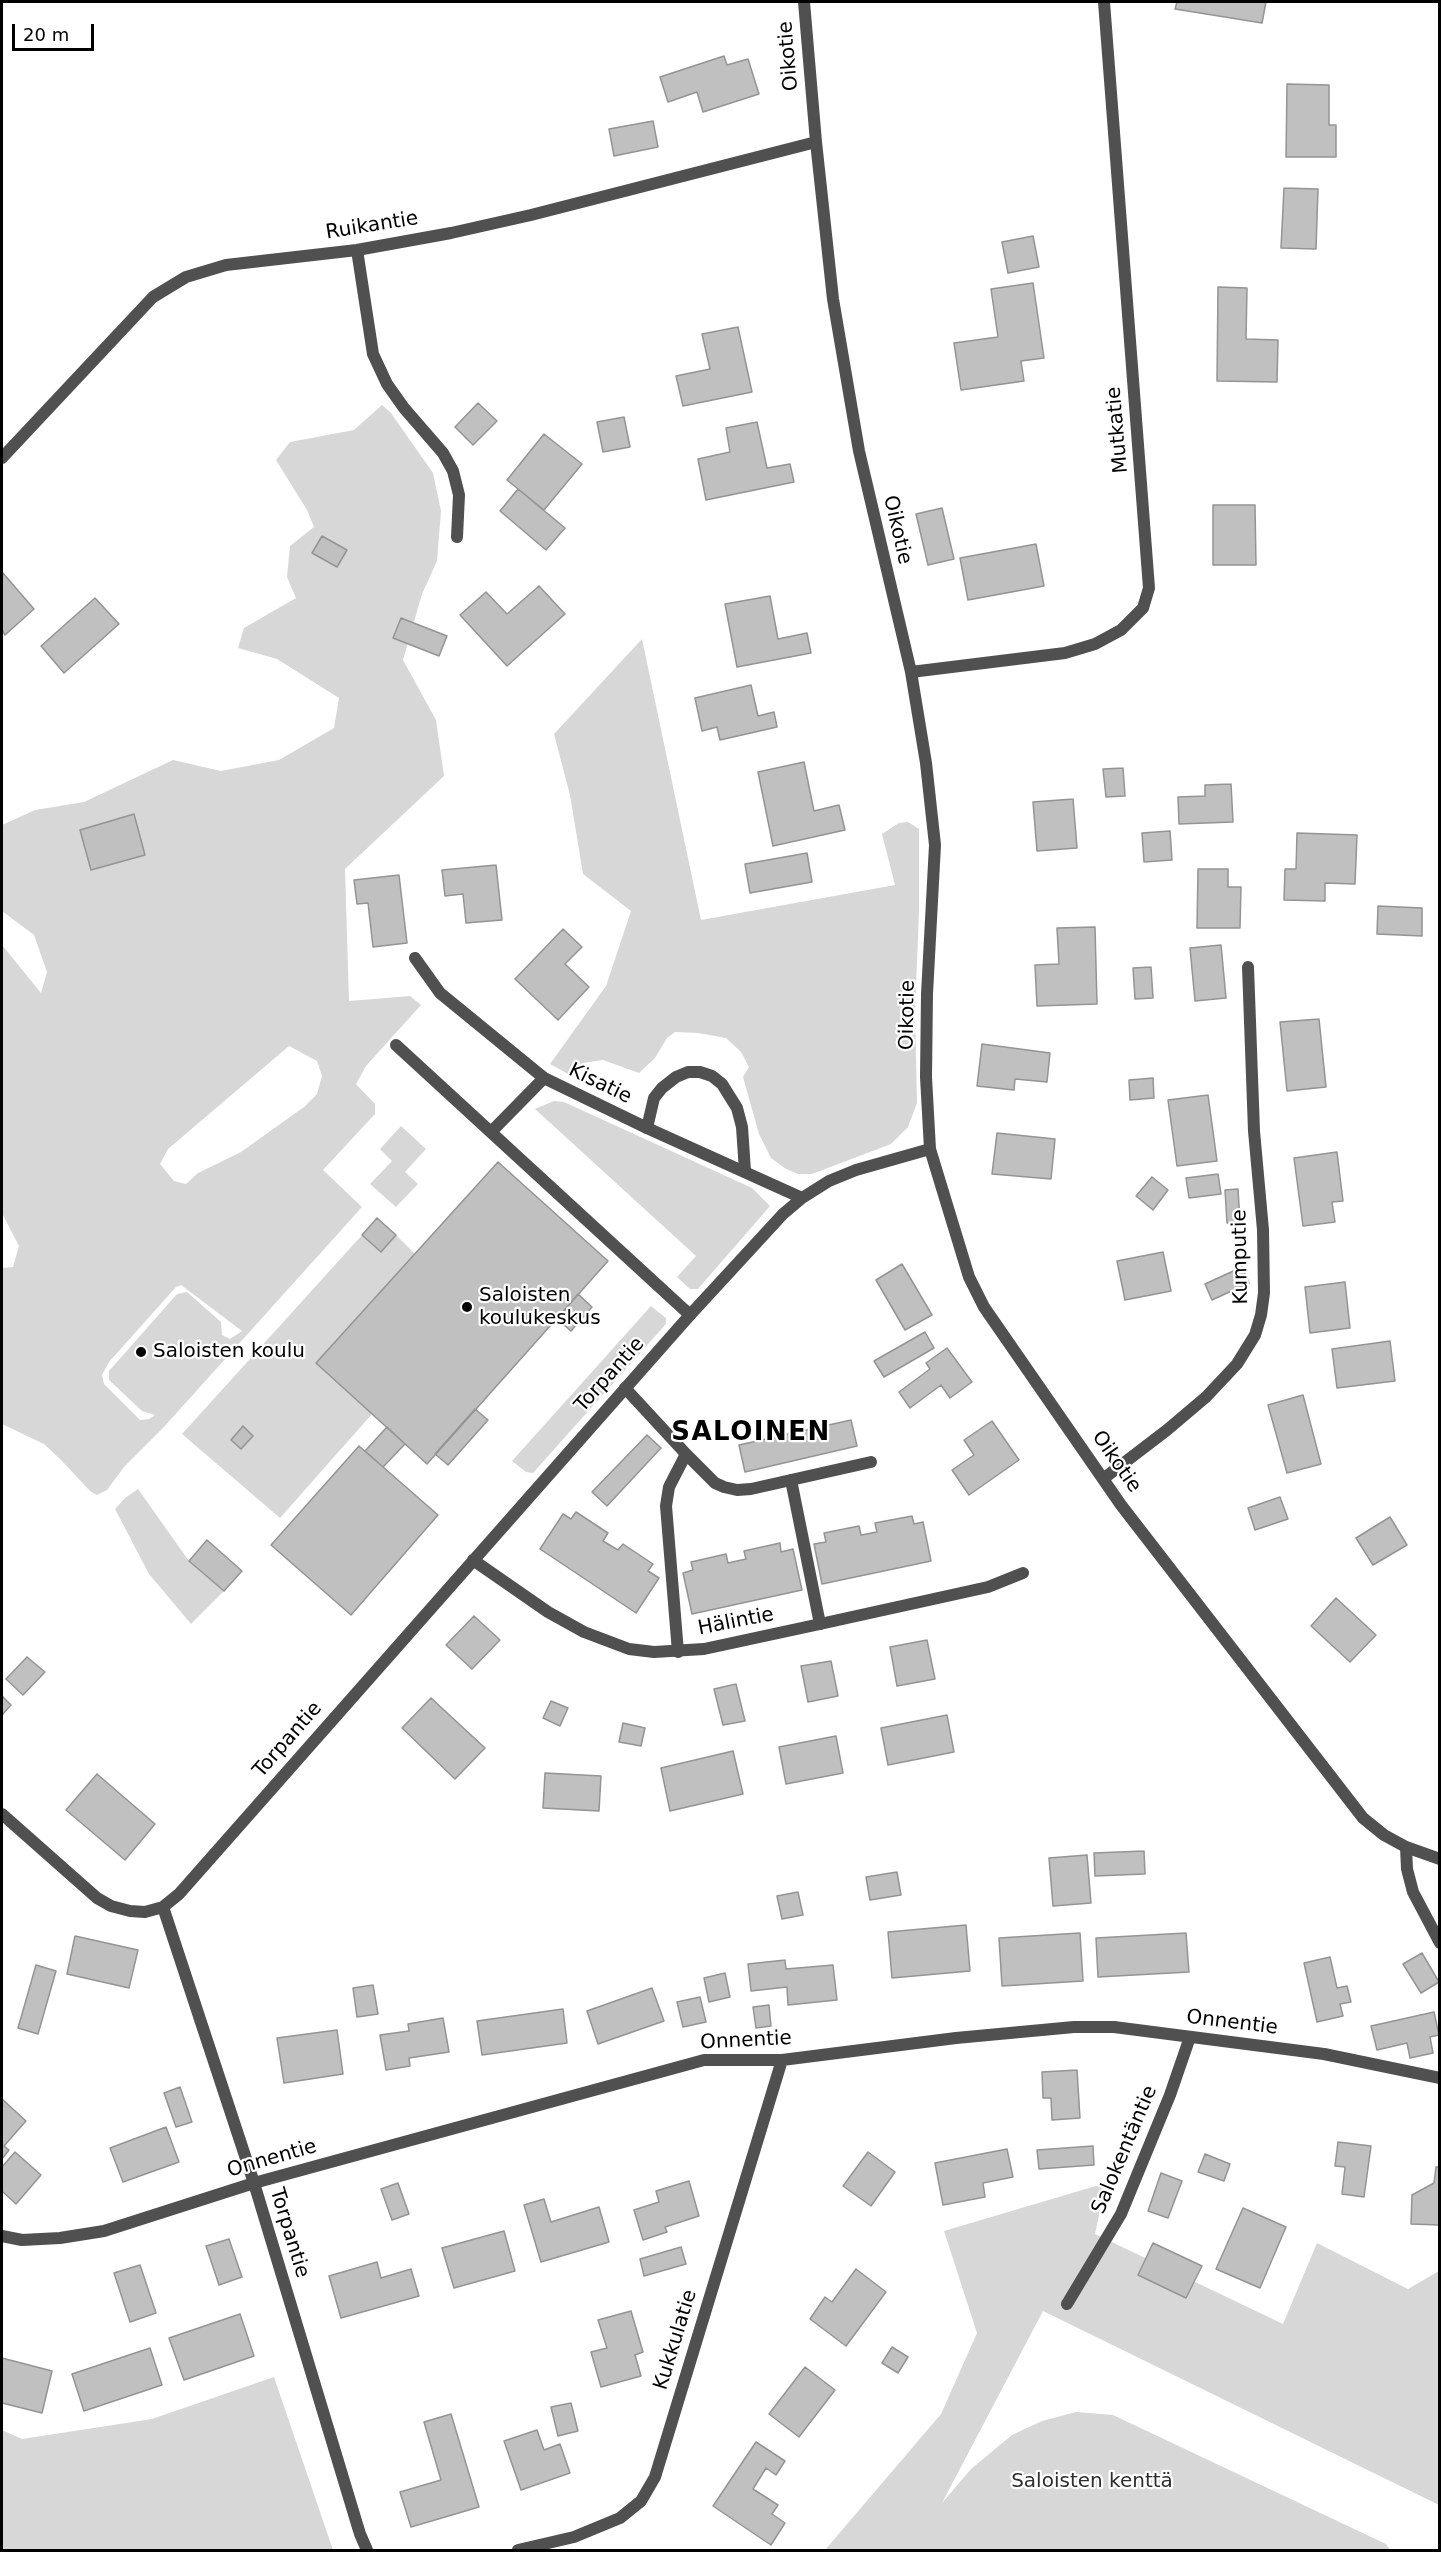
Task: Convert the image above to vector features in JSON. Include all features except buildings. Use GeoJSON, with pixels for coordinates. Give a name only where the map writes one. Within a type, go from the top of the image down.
{"type":"FeatureCollection","features":[{"type":"Feature","properties":{"kind":"street","name":"Oikotie"},"geometry":{"type":"LineString","coordinates":[[804,2],[833,299],[859,451],[910,672],[926,763],[934,845],[927,1042],[930,1149],[969,1277],[984,1307],[1103,1479],[1363,1818],[1384,1835],[1406,1847],[1440,1859]]}},
{"type":"Feature","properties":{"kind":"street","name":"Mutkatie"},"geometry":{"type":"LineString","coordinates":[[910,672],[1065,652],[1095,644],[1121,630],[1143,608],[1149,588],[1104,2]]}},
{"type":"Feature","properties":{"kind":"street","name":"Ruikantie"},"geometry":{"type":"LineString","coordinates":[[2,458],[153,297],[186,277],[226,265],[357,250],[531,215],[816,142]]}},
{"type":"Feature","properties":{"kind":"street"},"geometry":{"type":"LineString","coordinates":[[357,250],[374,354],[393,392],[443,453],[453,471],[459,495],[457,537]]}},
{"type":"Feature","properties":{"kind":"street","name":"Kisatie"},"geometry":{"type":"LineString","coordinates":[[415,958],[431,982],[455,1007],[544,1078],[647,1128],[802,1198]]}},
{"type":"Feature","properties":{"kind":"street","name":"Kumputie"},"geometry":{"type":"LineString","coordinates":[[1103,1479],[1206,1397],[1237,1364],[1255,1335],[1261,1315],[1264,1293],[1263,1230],[1254,1131],[1248,967]]}},
{"type":"Feature","properties":{"kind":"street"},"geometry":{"type":"LineString","coordinates":[[396,1045],[690,1315]]}},
{"type":"Feature","properties":{"kind":"street"},"geometry":{"type":"LineString","coordinates":[[647,1128],[652,1104],[662,1088],[676,1077],[688,1072],[700,1072],[712,1076],[722,1084],[737,1108],[742,1127],[746,1171]]}},
{"type":"Feature","properties":{"kind":"street"},"geometry":{"type":"LineString","coordinates":[[490,1132],[544,1078]]}},
{"type":"Feature","properties":{"kind":"street","name":"Torpantie"},"geometry":{"type":"LineString","coordinates":[[367,2550],[360,2534],[254,2183],[163,1907],[179,1894],[625,1388],[783,1214],[802,1198],[829,1181],[856,1170],[930,1149]]}},
{"type":"Feature","properties":{"kind":"street"},"geometry":{"type":"LineString","coordinates":[[625,1388],[686,1454],[715,1483],[723,1487],[751,1489],[871,1462]]}},
{"type":"Feature","properties":{"kind":"street"},"geometry":{"type":"LineString","coordinates":[[678,1652],[666,1506],[669,1487],[686,1454]]}},
{"type":"Feature","properties":{"kind":"street"},"geometry":{"type":"LineString","coordinates":[[792,1480],[820,1624]]}},
{"type":"Feature","properties":{"kind":"street","name":"Hälintie"},"geometry":{"type":"LineString","coordinates":[[473,1560],[548,1612],[584,1632],[629,1649],[678,1652],[704,1649],[988,1587],[1023,1573]]}},
{"type":"Feature","properties":{"kind":"street"},"geometry":{"type":"LineString","coordinates":[[2,1814],[97,1898],[111,1906],[130,1911],[145,1912],[163,1907]]}},
{"type":"Feature","properties":{"kind":"street"},"geometry":{"type":"LineString","coordinates":[[1406,1847],[1407,1869],[1413,1892],[1440,1943]]}},
{"type":"Feature","properties":{"kind":"street","name":"Onnentie"},"geometry":{"type":"LineString","coordinates":[[2,2236],[22,2240],[60,2238],[104,2231],[254,2183],[704,2060],[782,2060],[956,2038],[1074,2027],[1114,2026],[1324,2054],[1440,2078]]}},
{"type":"Feature","properties":{"kind":"street","name":"Salokentäntie"},"geometry":{"type":"LineString","coordinates":[[1066,2304],[1121,2214],[1170,2095],[1190,2037]]}},
{"type":"Feature","properties":{"kind":"street","name":"Kukkulatie"},"geometry":{"type":"LineString","coordinates":[[518,2550],[573,2537],[620,2518],[641,2501],[655,2477],[782,2060]]}},
{"type":"Feature","properties":{"kind":"green space"},"geometry":{"type":"Polygon","coordinates":[[[382,405],[391,413],[433,473],[441,511],[437,561],[422,594],[403,660],[436,720],[444,776],[345,869],[349,1001],[410,996],[421,1005],[366,1066],[356,1084],[375,1104],[375,1114],[323,1170],[362,1207],[163,1428],[124,1467],[107,1490],[97,1495],[90,1491],[44,1444],[2,1424],[2,1268],[13,1267],[19,1246],[2,1213],[2,945],[41,993],[47,972],[34,935],[2,911],[2,825],[35,810],[84,802],[173,760],[221,771],[279,760],[334,728],[339,698],[277,659],[238,648],[244,628],[296,598],[287,577],[290,546],[314,527],[307,510],[276,460],[290,442],[354,430],[382,405]],[[289,1046],[168,1149],[160,1164],[174,1181],[186,1184],[198,1173],[241,1152],[304,1107],[317,1094],[322,1076],[317,1061],[289,1046]],[[181,1285],[176,1287],[109,1362],[102,1375],[104,1384],[140,1420],[149,1419],[155,1415],[142,1411],[109,1380],[109,1371],[177,1294],[187,1292],[221,1322],[222,1335],[230,1339],[242,1331],[181,1285]]]}},
{"type":"Feature","properties":{"kind":"green space"},"geometry":{"type":"Polygon","coordinates":[[[642,639],[701,920],[895,885],[882,834],[899,823],[908,822],[919,829],[919,912],[915,1011],[917,1103],[908,1127],[891,1144],[812,1174],[798,1174],[786,1169],[771,1158],[759,1134],[743,1077],[749,1067],[741,1052],[726,1038],[675,1032],[667,1038],[655,1058],[639,1073],[603,1060],[583,1063],[568,1074],[550,1064],[606,986],[631,911],[583,874],[570,795],[554,734],[642,639]]]}},
{"type":"Feature","properties":{"kind":"green space"},"geometry":{"type":"Polygon","coordinates":[[[554,1101],[564,1102],[752,1188],[770,1206],[698,1289],[690,1289],[677,1277],[696,1256],[535,1109],[554,1101]]]}},
{"type":"Feature","properties":{"kind":"green space"},"geometry":{"type":"Polygon","coordinates":[[[401,1126],[426,1149],[405,1172],[418,1184],[396,1207],[370,1184],[392,1161],[380,1149],[401,1126]]]}},
{"type":"Feature","properties":{"kind":"green space"},"geometry":{"type":"Polygon","coordinates":[[[362,1235],[380,1252],[396,1235],[415,1254],[316,1363],[372,1414],[280,1518],[182,1434],[362,1235]]]}},
{"type":"Feature","properties":{"kind":"green space"},"geometry":{"type":"Polygon","coordinates":[[[651,1306],[666,1318],[666,1324],[533,1473],[526,1472],[512,1461],[651,1306]]]}},
{"type":"Feature","properties":{"kind":"green space"},"geometry":{"type":"Polygon","coordinates":[[[138,1489],[189,1561],[224,1591],[191,1624],[149,1574],[115,1509],[138,1489]]]}},
{"type":"Feature","properties":{"kind":"green space","name":"Saloisten kenttä"},"geometry":{"type":"Polygon","coordinates":[[[1106,2183],[1095,2234],[1283,2324],[1317,2243],[1408,2289],[1439,2271],[1439,2505],[1043,2311],[942,2503],[971,2469],[1012,2435],[1042,2421],[1076,2412],[1113,2415],[1386,2544],[1390,2550],[825,2550],[941,2414],[977,2333],[944,2231],[1106,2183]]]}},
{"type":"Feature","properties":{"kind":"green space"},"geometry":{"type":"Polygon","coordinates":[[[274,2377],[333,2550],[2,2550],[2,2430],[22,2439],[152,2419],[274,2377]]]}},
{"type":"Feature","properties":{"kind":"place","name":"Saloisten koulukeskus"},"geometry":{"type":"Point","coordinates":[467,1307]}},
{"type":"Feature","properties":{"kind":"place","name":"Saloisten koulu"},"geometry":{"type":"Point","coordinates":[141,1352]}},
{"type":"Feature","properties":{"kind":"district","name":"SALOINEN"},"geometry":{"type":"Point","coordinates":[751,1433]}}]}
